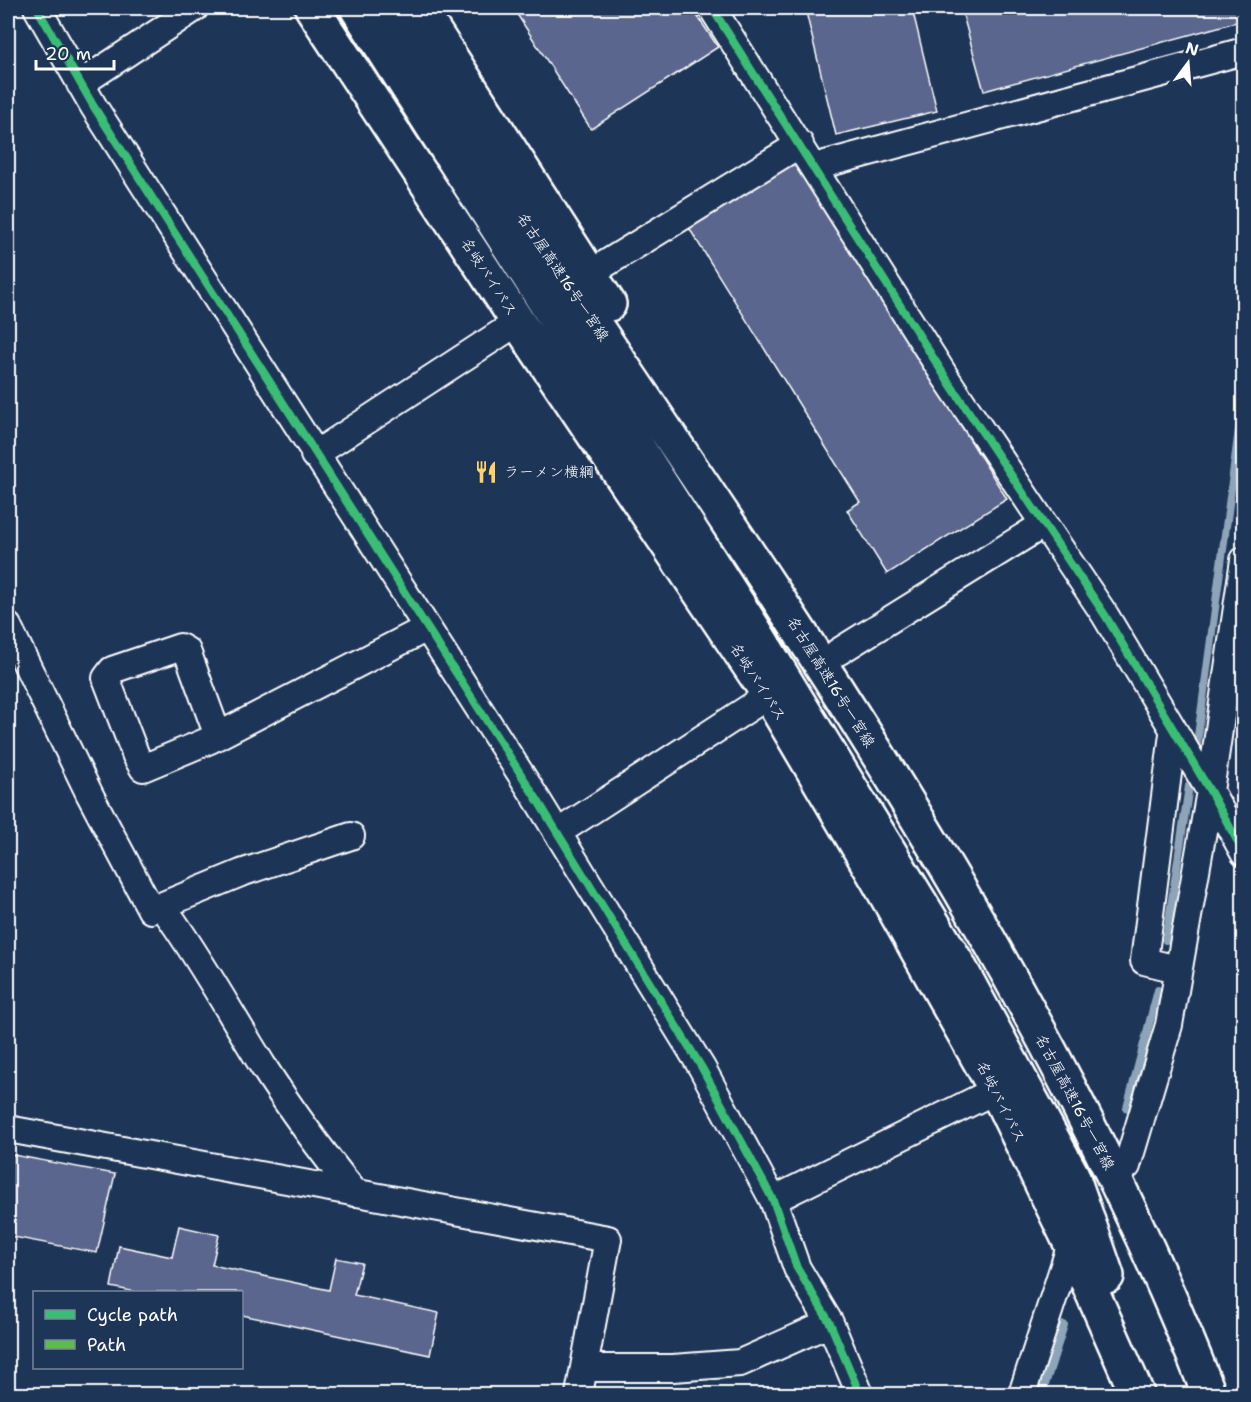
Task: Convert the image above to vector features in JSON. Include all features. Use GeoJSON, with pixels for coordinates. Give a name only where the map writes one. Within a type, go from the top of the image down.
{"type":"FeatureCollection","features":[{"type":"Feature","properties":{"kind":"highway","name":"名岐バイパス"},"geometry":{"type":"LineString","coordinates":[[312,8],[518,322],[768,695],[877,879],[996,1090],[1071,1244],[1137,1395]]}},
{"type":"Feature","properties":{"kind":"highway"},"geometry":{"type":"LineString","coordinates":[[334,8],[535,323],[628,453],[989,1052],[1047,1157],[1109,1283]]}},
{"type":"Feature","properties":{"kind":"highway"},"geometry":{"type":"LineString","coordinates":[[357,8],[753,628],[960,966],[1072,1175],[1109,1283],[1153,1395]]}},
{"type":"Feature","properties":{"kind":"highway","name":"名古屋高速16号一宮線"},"geometry":{"type":"LineString","coordinates":[[387,8],[526,223],[685,456],[884,765],[1056,1064],[1122,1193],[1175,1309],[1209,1395]]}},
{"type":"Feature","properties":{"kind":"highway"},"geometry":{"type":"LineString","coordinates":[[419,8],[589,274],[838,652],[1009,933],[1127,1166],[1193,1317],[1224,1395]]}},
{"type":"Feature","properties":{"kind":"highway"},"geometry":{"type":"LineString","coordinates":[[1175,1309],[1200,1395]]}},
{"type":"Feature","properties":{"kind":"street"},"geometry":{"type":"LineString","coordinates":[[37,8],[81,84],[314,456],[428,628],[702,1068],[773,1200],[797,1268],[830,1323],[860,1395]]}},
{"type":"Feature","properties":{"kind":"street"},"geometry":{"type":"LineString","coordinates":[[81,84],[195,8]]}},
{"type":"Feature","properties":{"kind":"street"},"geometry":{"type":"LineString","coordinates":[[712,8],[946,378],[1105,615],[1173,734],[1210,791],[1244,854]]}},
{"type":"Feature","properties":{"kind":"street"},"geometry":{"type":"LineString","coordinates":[[814,167],[1244,51]]}},
{"type":"Feature","properties":{"kind":"street"},"geometry":{"type":"LineString","coordinates":[[589,274],[800,144]]}},
{"type":"Feature","properties":{"kind":"street"},"geometry":{"type":"LineString","coordinates":[[314,456],[518,322]]}},
{"type":"Feature","properties":{"kind":"street"},"geometry":{"type":"LineString","coordinates":[[838,652],[1044,524]]}},
{"type":"Feature","properties":{"kind":"street"},"geometry":{"type":"LineString","coordinates":[[1127,1166],[1169,1025],[1210,791],[1244,560]]}},
{"type":"Feature","properties":{"kind":"street"},"geometry":{"type":"LineString","coordinates":[[8,626],[90,795],[151,910],[241,873],[351,836]]}},
{"type":"Feature","properties":{"kind":"street"},"geometry":{"type":"LineString","coordinates":[[218,736],[187,651],[180,647],[112,670],[106,678],[135,756],[144,768],[218,736],[428,628]]}},
{"type":"Feature","properties":{"kind":"street"},"geometry":{"type":"LineString","coordinates":[[557,833],[768,695]]}},
{"type":"Feature","properties":{"kind":"street"},"geometry":{"type":"LineString","coordinates":[[1173,734],[1144,961],[1177,969]]}},
{"type":"Feature","properties":{"kind":"street"},"geometry":{"type":"LineString","coordinates":[[163,906],[195,950],[264,1066],[323,1153],[355,1193]]}},
{"type":"Feature","properties":{"kind":"street"},"geometry":{"type":"LineString","coordinates":[[773,1200],[996,1090]]}},
{"type":"Feature","properties":{"kind":"street"},"geometry":{"type":"LineString","coordinates":[[8,1129],[608,1239],[579,1395]]}},
{"type":"Feature","properties":{"kind":"street"},"geometry":{"type":"LineString","coordinates":[[1022,1395],[1071,1244]]}},
{"type":"Feature","properties":{"kind":"street"},"geometry":{"type":"LineString","coordinates":[[584,1368],[673,1368],[740,1364],[830,1323]]}},
{"type":"Feature","properties":{"kind":"building"},"geometry":{"type":"Polygon","coordinates":[[[513,8],[692,8],[718,47],[591,129],[513,8]]]}},
{"type":"Feature","properties":{"kind":"building"},"geometry":{"type":"Polygon","coordinates":[[[805,8],[912,8],[937,111],[836,135],[805,8]]]}},
{"type":"Feature","properties":{"kind":"building"},"geometry":{"type":"Polygon","coordinates":[[[961,8],[1236,8],[1240,21],[984,91],[961,8]]]}},
{"type":"Feature","properties":{"kind":"building"},"geometry":{"type":"Polygon","coordinates":[[[796,161],[1007,499],[887,574],[847,510],[860,502],[689,228],[796,161]]]}},
{"type":"Feature","properties":{"kind":"building"},"geometry":{"type":"Polygon","coordinates":[[[8,1154],[115,1174],[97,1253],[8,1236],[8,1154]]]}},
{"type":"Feature","properties":{"kind":"building"},"geometry":{"type":"Polygon","coordinates":[[[179,1226],[219,1235],[212,1265],[329,1290],[336,1258],[362,1263],[354,1295],[439,1313],[430,1355],[243,1315],[243,1291],[131,1291],[111,1287],[119,1246],[172,1257],[179,1226]]]}},
{"type":"Feature","properties":{"kind":"waterway"},"geometry":{"type":"LineString","coordinates":[[1196,751],[1244,392]]}},
{"type":"Feature","properties":{"kind":"waterway"},"geometry":{"type":"LineString","coordinates":[[1166,940],[1189,786]]}},
{"type":"Feature","properties":{"kind":"waterway"},"geometry":{"type":"LineString","coordinates":[[1127,1108],[1158,990]]}},
{"type":"Feature","properties":{"kind":"waterway"},"geometry":{"type":"LineString","coordinates":[[1042,1394],[1064,1325]]}},
{"type":"Feature","properties":{"kind":"marked path"},"geometry":{"type":"LineString","coordinates":[[1240,277],[1244,248]]}},
{"type":"Feature","properties":{"kind":"cycle path"},"geometry":{"type":"LineString","coordinates":[[37,8],[94,107],[538,801],[702,1068],[773,1200],[797,1268],[830,1323],[860,1394]]}},
{"type":"Feature","properties":{"kind":"cycle path"},"geometry":{"type":"LineString","coordinates":[[712,8],[946,378],[1105,615],[1210,791],[1244,853]]}},
{"type":"Feature","properties":{"kind":"place","name":"ラーメン横綱"},"geometry":{"type":"Point","coordinates":[486,472]}}]}
